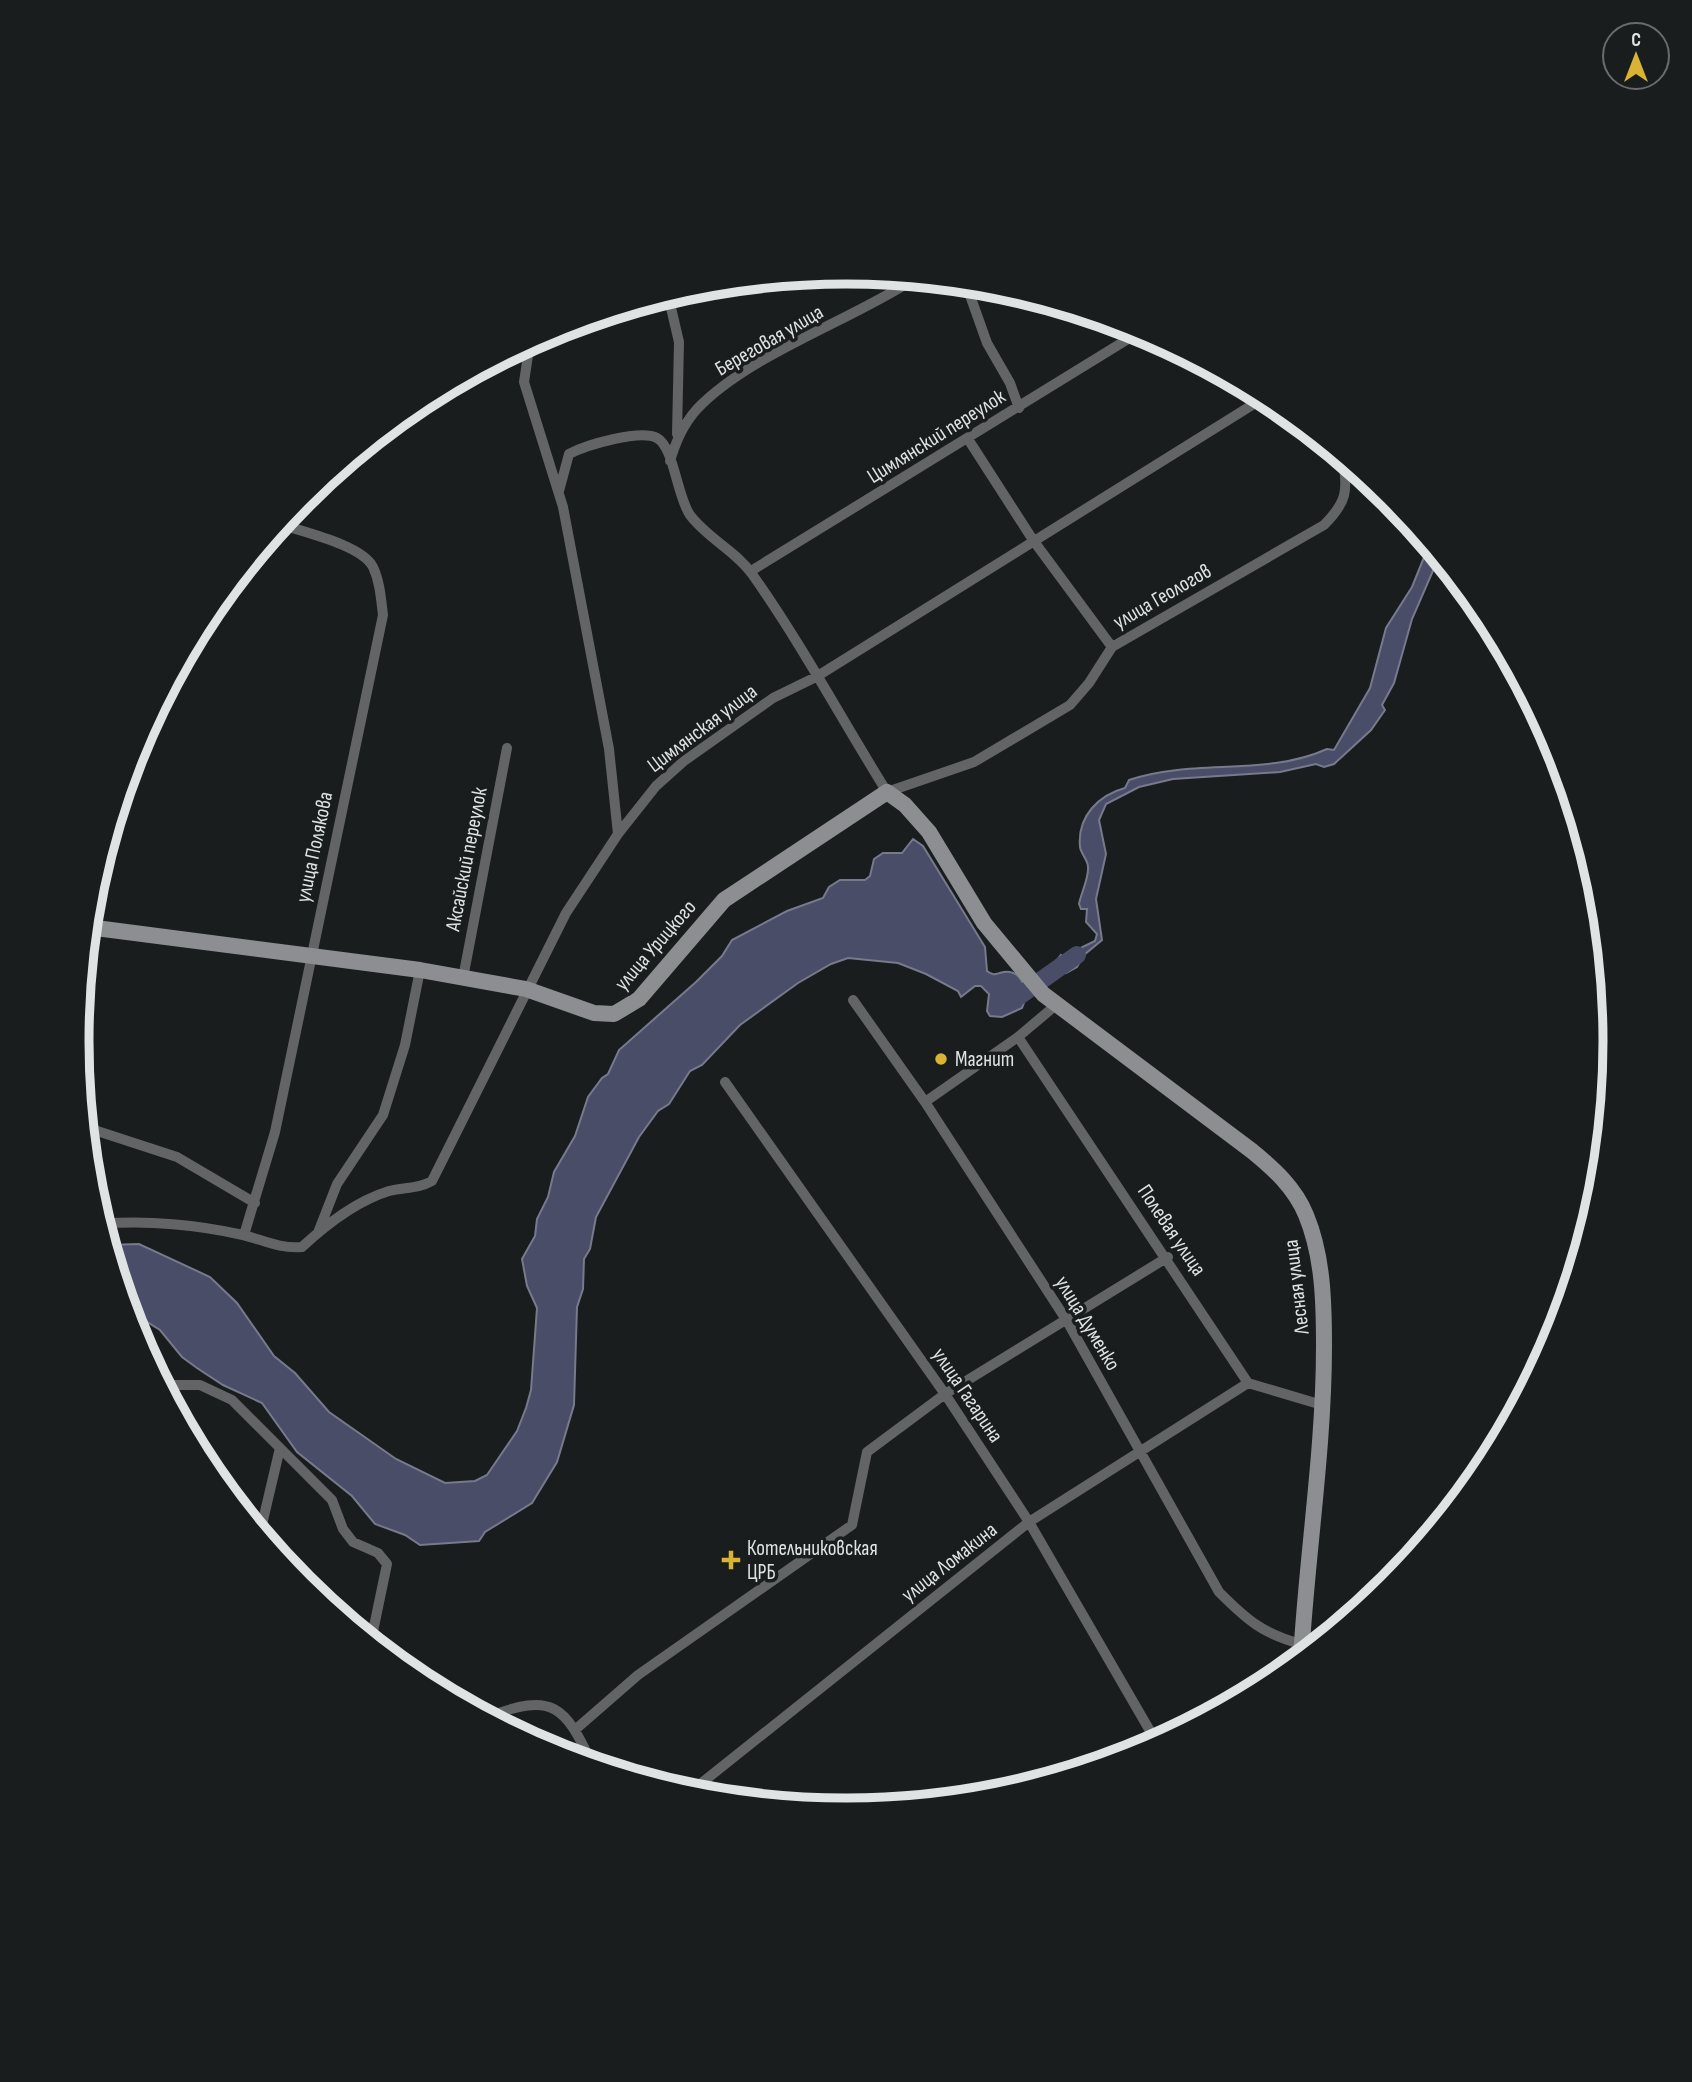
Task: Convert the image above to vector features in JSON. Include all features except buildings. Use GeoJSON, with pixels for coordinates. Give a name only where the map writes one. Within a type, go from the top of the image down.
{"type":"FeatureCollection","features":[{"type":"Feature","properties":{"kind":"street","name":"Береговая улица"},"geometry":{"type":"LineString","coordinates":[[670,461],[677,437],[698,408],[752,367],[900,287]]}},
{"type":"Feature","properties":{"kind":"street"},"geometry":{"type":"LineString","coordinates":[[970,295],[982,332],[1010,383],[1019,408]]}},
{"type":"Feature","properties":{"kind":"street"},"geometry":{"type":"LineString","coordinates":[[671,305],[680,342],[677,437]]}},
{"type":"Feature","properties":{"kind":"street","name":"Цимлянский переулок"},"geometry":{"type":"LineString","coordinates":[[751,571],[1128,339]]}},
{"type":"Feature","properties":{"kind":"street"},"geometry":{"type":"LineString","coordinates":[[528,354],[524,382],[559,491],[607,738],[618,834]]}},
{"type":"Feature","properties":{"kind":"street","name":"Цимлянская улица"},"geometry":{"type":"LineString","coordinates":[[112,1224],[155,1223],[244,1235],[293,1248],[302,1247],[319,1230],[357,1204],[392,1190],[424,1185],[432,1181],[566,913],[618,834],[656,786],[684,761],[773,698],[816,677],[1253,404]]}},
{"type":"Feature","properties":{"kind":"street"},"geometry":{"type":"LineString","coordinates":[[559,491],[569,453],[580,448],[640,435],[654,436],[663,442],[681,499],[691,516],[751,571],[887,792]]}},
{"type":"Feature","properties":{"kind":"street"},"geometry":{"type":"LineString","coordinates":[[968,439],[1033,540],[1112,648]]}},
{"type":"Feature","properties":{"kind":"street","name":"улица Геологов"},"geometry":{"type":"LineString","coordinates":[[887,792],[974,762],[1070,705],[1089,683],[1112,648],[1324,525],[1342,507],[1345,472]]}},
{"type":"Feature","properties":{"kind":"street","name":"улица Полякова"},"geometry":{"type":"LineString","coordinates":[[244,1235],[275,1132],[383,615],[378,582],[368,559],[339,544],[291,528]]}},
{"type":"Feature","properties":{"kind":"street","name":"Аксайский переулок"},"geometry":{"type":"LineString","coordinates":[[463,978],[507,748]]}},
{"type":"Feature","properties":{"kind":"street","name":"улица Урицкого"},"geometry":{"type":"LineString","coordinates":[[98,928],[420,970],[526,989],[603,1015],[628,1008],[724,900],[887,792]]}},
{"type":"Feature","properties":{"kind":"street","name":"Лесная улица"},"geometry":{"type":"LineString","coordinates":[[887,792],[905,805],[929,832],[984,923],[1023,974],[1043,994],[1252,1151],[1277,1172],[1295,1194],[1312,1229],[1324,1307],[1322,1405],[1302,1645]]}},
{"type":"Feature","properties":{"kind":"street"},"geometry":{"type":"LineString","coordinates":[[319,1230],[337,1184],[383,1115],[405,1045],[420,970]]}},
{"type":"Feature","properties":{"kind":"street","name":"улица Думенко"},"geometry":{"type":"LineString","coordinates":[[853,1000],[925,1102],[1067,1321],[1219,1592],[1251,1625],[1297,1648]]}},
{"type":"Feature","properties":{"kind":"street"},"geometry":{"type":"LineString","coordinates":[[925,1102],[1018,1037],[1056,1005]]}},
{"type":"Feature","properties":{"kind":"street","name":"Полевая улица"},"geometry":{"type":"LineString","coordinates":[[1018,1037],[1168,1257],[1248,1383]]}},
{"type":"Feature","properties":{"kind":"street","name":"улица Гагарина"},"geometry":{"type":"LineString","coordinates":[[725,1082],[945,1394],[1029,1522],[1152,1733]]}},
{"type":"Feature","properties":{"kind":"street"},"geometry":{"type":"LineString","coordinates":[[95,1129],[177,1157],[255,1203]]}},
{"type":"Feature","properties":{"kind":"street"},"geometry":{"type":"LineString","coordinates":[[576,1729],[638,1675],[852,1525],[867,1452],[945,1394],[1168,1257]]}},
{"type":"Feature","properties":{"kind":"street"},"geometry":{"type":"LineString","coordinates":[[1248,1383],[1322,1405]]}},
{"type":"Feature","properties":{"kind":"street","name":"улица Ломакина"},"geometry":{"type":"LineString","coordinates":[[701,1783],[1029,1522],[1248,1383]]}},
{"type":"Feature","properties":{"kind":"street"},"geometry":{"type":"LineString","coordinates":[[172,1385],[200,1385],[232,1400],[332,1500],[343,1530],[353,1542],[377,1553],[387,1564],[373,1631]]}},
{"type":"Feature","properties":{"kind":"street"},"geometry":{"type":"LineString","coordinates":[[263,1522],[280,1448]]}},
{"type":"Feature","properties":{"kind":"street"},"geometry":{"type":"LineString","coordinates":[[500,1714],[537,1704],[557,1708],[576,1729],[586,1752]]}},
{"type":"Feature","properties":{"kind":"water"},"geometry":{"type":"Polygon","coordinates":[[[1425,554],[1435,566],[1412,619],[1394,683],[1382,705],[1385,710],[1371,730],[1334,764],[1324,767],[1316,764],[1280,772],[1173,779],[1139,787],[1106,804],[1099,820],[1106,854],[1096,899],[1102,940],[1084,955],[1077,967],[1066,973],[1057,968],[1056,961],[1061,955],[1066,959],[1074,951],[1095,941],[1097,934],[1086,922],[1087,909],[1081,909],[1079,904],[1088,871],[1080,847],[1080,836],[1082,826],[1092,808],[1115,791],[1125,788],[1129,780],[1154,774],[1279,763],[1327,749],[1334,750],[1370,688],[1386,628],[1412,587],[1425,554]]]}},
{"type":"Feature","properties":{"kind":"water"},"geometry":{"type":"Polygon","coordinates":[[[913,839],[923,846],[985,947],[987,971],[994,974],[1011,972],[1020,979],[1025,990],[1022,1008],[1002,1017],[990,1016],[987,1011],[989,994],[981,986],[975,986],[961,997],[958,991],[898,963],[848,958],[831,964],[798,983],[740,1025],[702,1065],[690,1071],[669,1104],[658,1111],[639,1137],[596,1217],[590,1249],[584,1259],[583,1289],[577,1307],[574,1405],[557,1462],[532,1503],[485,1532],[479,1541],[420,1545],[405,1535],[375,1524],[352,1496],[297,1452],[262,1403],[223,1385],[197,1368],[182,1357],[160,1330],[142,1319],[117,1245],[139,1244],[210,1277],[237,1303],[274,1356],[295,1373],[329,1412],[396,1459],[445,1483],[475,1481],[487,1475],[517,1431],[531,1390],[537,1308],[527,1286],[522,1259],[535,1236],[537,1219],[548,1197],[554,1172],[575,1136],[588,1097],[608,1074],[619,1050],[696,982],[722,956],[732,940],[787,911],[823,898],[829,887],[840,880],[865,880],[870,876],[874,859],[883,853],[902,853],[913,839]]]}},
{"type":"Feature","properties":{"kind":"waterway"},"geometry":{"type":"LineString","coordinates":[[1005,994],[1015,999],[1077,955]]}},
{"type":"Feature","properties":{"kind":"place","name":"Магнит"},"geometry":{"type":"Point","coordinates":[941,1059]}},
{"type":"Feature","properties":{"kind":"place","name":"Котельниковская ЦРБ"},"geometry":{"type":"Point","coordinates":[731,1560]}}]}
